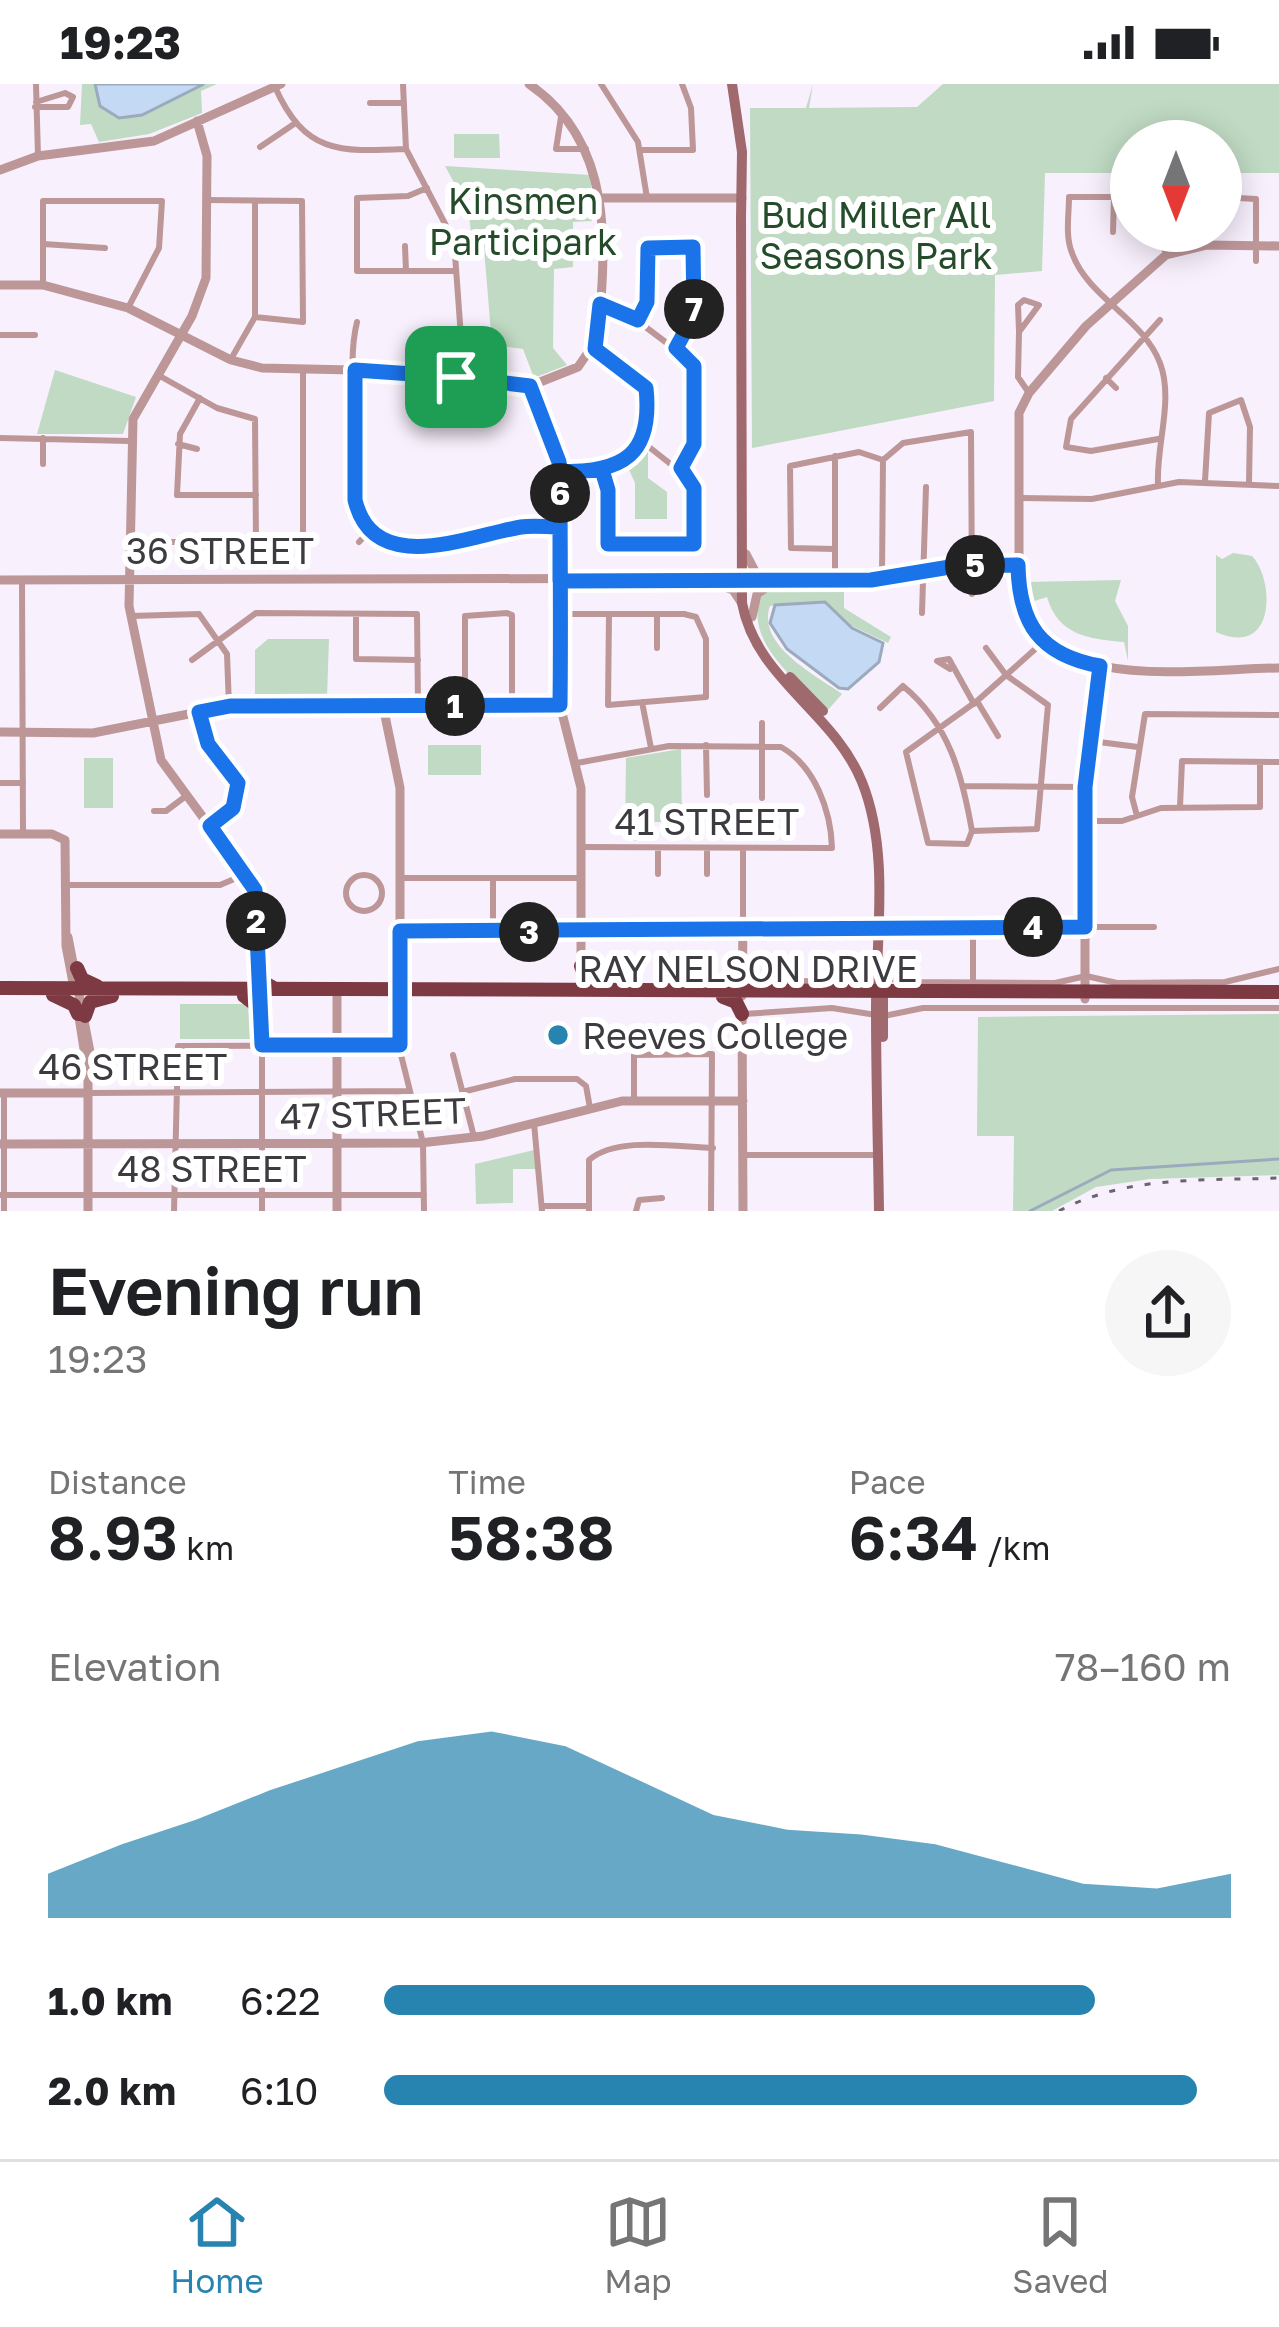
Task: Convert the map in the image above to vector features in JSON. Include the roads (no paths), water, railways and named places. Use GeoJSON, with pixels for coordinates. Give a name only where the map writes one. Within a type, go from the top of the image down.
{"type":"FeatureCollection","features":[{"type":"Feature","properties":{"kind":"highway"},"geometry":{"type":"LineString","coordinates":[[581,966],[587,982],[605,989]]}},
{"type":"Feature","properties":{"kind":"highway"},"geometry":{"type":"LineString","coordinates":[[257,967],[262,982],[276,989]]}},
{"type":"Feature","properties":{"kind":"highway"},"geometry":{"type":"LineString","coordinates":[[48,992],[67,981],[74,968],[86,982],[110,992]]}},
{"type":"Feature","properties":{"kind":"highway","name":"RAY NELSON DRIVE"},"geometry":{"type":"LineString","coordinates":[[110,992],[135,986],[253,1001],[276,989],[723,997],[742,988]]}},
{"type":"Feature","properties":{"kind":"highway","name":"RAY NELSON DRIVE"},"geometry":{"type":"LineString","coordinates":[[581,993],[742,988],[943,1003],[1085,989]]}},
{"type":"Feature","properties":{"kind":"highway","name":"RAY NELSON DRIVE"},"geometry":{"type":"LineString","coordinates":[[880,995],[1085,989],[1279,1000]]}},
{"type":"Feature","properties":{"kind":"highway","name":"RAY NELSON DRIVE"},"geometry":{"type":"LineString","coordinates":[[0,992],[110,992],[253,1001],[337,992]]}},
{"type":"Feature","properties":{"kind":"highway"},"geometry":{"type":"LineString","coordinates":[[48,992],[70,1002],[82,1015],[90,1002],[110,992]]}},
{"type":"Feature","properties":{"kind":"highway"},"geometry":{"type":"LineString","coordinates":[[723,997],[736,1002],[742,1014]]}},
{"type":"Feature","properties":{"kind":"main road"},"geometry":{"type":"LineString","coordinates":[[731,84],[741,198],[742,602],[761,654],[833,733],[860,779],[876,834],[879,1211]]}},
{"type":"Feature","properties":{"kind":"main road"},"geometry":{"type":"LineString","coordinates":[[743,581],[752,617],[769,654],[833,722],[865,771],[883,836],[879,926]]}},
{"type":"Feature","properties":{"kind":"street"},"geometry":{"type":"LineString","coordinates":[[35,84],[38,156]]}},
{"type":"Feature","properties":{"kind":"street"},"geometry":{"type":"LineString","coordinates":[[403,84],[406,149],[452,232],[460,337],[456,377]]}},
{"type":"Feature","properties":{"kind":"street"},"geometry":{"type":"LineString","coordinates":[[0,285],[43,285],[128,308],[231,360],[303,370],[456,377],[530,386],[578,367],[595,349],[600,198],[587,148],[563,115],[529,84]]}},
{"type":"Feature","properties":{"kind":"street"},"geometry":{"type":"LineString","coordinates":[[601,84],[641,151],[647,198]]}},
{"type":"Feature","properties":{"kind":"street"},"geometry":{"type":"LineString","coordinates":[[641,151],[693,150],[682,84]]}},
{"type":"Feature","properties":{"kind":"street"},"geometry":{"type":"LineString","coordinates":[[0,170],[38,156],[155,145],[277,85],[294,124],[318,142],[345,150],[406,149]]}},
{"type":"Feature","properties":{"kind":"street"},"geometry":{"type":"LineString","coordinates":[[612,98],[621,92]]}},
{"type":"Feature","properties":{"kind":"street"},"geometry":{"type":"LineString","coordinates":[[677,100],[687,97]]}},
{"type":"Feature","properties":{"kind":"street"},"geometry":{"type":"LineString","coordinates":[[35,105],[58,102]]}},
{"type":"Feature","properties":{"kind":"street"},"geometry":{"type":"LineString","coordinates":[[370,103],[403,103]]}},
{"type":"Feature","properties":{"kind":"street"},"geometry":{"type":"LineString","coordinates":[[563,115],[556,127],[556,149],[587,148]]}},
{"type":"Feature","properties":{"kind":"street"},"geometry":{"type":"LineString","coordinates":[[197,121],[206,142],[204,288],[133,419],[129,441],[131,616],[161,760],[247,874],[256,895],[253,1001],[262,1045],[262,1211]]}},
{"type":"Feature","properties":{"kind":"street"},"geometry":{"type":"LineString","coordinates":[[260,147],[294,124]]}},
{"type":"Feature","properties":{"kind":"street"},"geometry":{"type":"LineString","coordinates":[[427,188],[408,196],[357,198],[357,271],[456,271]]}},
{"type":"Feature","properties":{"kind":"street"},"geometry":{"type":"LineString","coordinates":[[1110,197],[1069,197],[1070,250],[1110,303],[1143,335],[1165,379],[1158,484]]}},
{"type":"Feature","properties":{"kind":"street"},"geometry":{"type":"LineString","coordinates":[[1242,197],[1254,197],[1256,261]]}},
{"type":"Feature","properties":{"kind":"street"},"geometry":{"type":"LineString","coordinates":[[600,198],[741,198]]}},
{"type":"Feature","properties":{"kind":"street"},"geometry":{"type":"LineString","coordinates":[[207,200],[302,201],[303,322],[255,316]]}},
{"type":"Feature","properties":{"kind":"street"},"geometry":{"type":"LineString","coordinates":[[43,285],[43,201],[161,201],[159,248],[128,308]]}},
{"type":"Feature","properties":{"kind":"street"},"geometry":{"type":"LineString","coordinates":[[231,360],[255,316],[255,201]]}},
{"type":"Feature","properties":{"kind":"street"},"geometry":{"type":"LineString","coordinates":[[43,244],[105,248]]}},
{"type":"Feature","properties":{"kind":"street"},"geometry":{"type":"LineString","coordinates":[[1242,244],[1279,246]]}},
{"type":"Feature","properties":{"kind":"street"},"geometry":{"type":"LineString","coordinates":[[638,320],[647,302],[648,248],[687,245],[695,254],[694,315],[679,350]]}},
{"type":"Feature","properties":{"kind":"street"},"geometry":{"type":"LineString","coordinates":[[405,246],[406,271]]}},
{"type":"Feature","properties":{"kind":"street"},"geometry":{"type":"LineString","coordinates":[[1178,252],[1166,255],[1110,303],[1029,393],[1018,413],[1018,565],[1023,611],[1042,643],[1063,657],[1100,666],[1279,668]]}},
{"type":"Feature","properties":{"kind":"street"},"geometry":{"type":"LineString","coordinates":[[1207,252],[1208,260]]}},
{"type":"Feature","properties":{"kind":"street"},"geometry":{"type":"LineString","coordinates":[[1019,332],[1036,310],[1036,301],[1018,302],[1018,380],[1029,393]]}},
{"type":"Feature","properties":{"kind":"street"},"geometry":{"type":"LineString","coordinates":[[600,304],[638,320],[694,366],[694,444],[681,468]]}},
{"type":"Feature","properties":{"kind":"street"},"geometry":{"type":"LineString","coordinates":[[1158,439],[1067,450],[1068,423],[1160,320]]}},
{"type":"Feature","properties":{"kind":"street"},"geometry":{"type":"LineString","coordinates":[[357,322],[355,500],[372,528],[402,545],[461,545],[560,527]]}},
{"type":"Feature","properties":{"kind":"street"},"geometry":{"type":"LineString","coordinates":[[0,335],[34,335]]}},
{"type":"Feature","properties":{"kind":"street"},"geometry":{"type":"LineString","coordinates":[[595,349],[643,383],[647,393],[644,443]]}},
{"type":"Feature","properties":{"kind":"street"},"geometry":{"type":"LineString","coordinates":[[129,542],[303,542],[303,370]]}},
{"type":"Feature","properties":{"kind":"street"},"geometry":{"type":"LineString","coordinates":[[158,375],[255,419],[256,542]]}},
{"type":"Feature","properties":{"kind":"street"},"geometry":{"type":"LineString","coordinates":[[1106,378],[1116,388]]}},
{"type":"Feature","properties":{"kind":"street"},"geometry":{"type":"LineString","coordinates":[[530,386],[560,472],[560,705],[577,763],[581,993]]}},
{"type":"Feature","properties":{"kind":"street"},"geometry":{"type":"LineString","coordinates":[[200,398],[178,444],[177,495],[256,495]]}},
{"type":"Feature","properties":{"kind":"street"},"geometry":{"type":"LineString","coordinates":[[1205,481],[1209,413],[1236,401],[1244,402],[1249,413],[1249,484]]}},
{"type":"Feature","properties":{"kind":"street"},"geometry":{"type":"LineString","coordinates":[[876,582],[884,460],[903,443],[969,430],[972,594]]}},
{"type":"Feature","properties":{"kind":"street"},"geometry":{"type":"LineString","coordinates":[[0,438],[129,441]]}},
{"type":"Feature","properties":{"kind":"street"},"geometry":{"type":"LineString","coordinates":[[43,438],[43,464]]}},
{"type":"Feature","properties":{"kind":"street"},"geometry":{"type":"LineString","coordinates":[[602,470],[608,490],[608,544],[694,544],[694,488],[681,468],[644,443]]}},
{"type":"Feature","properties":{"kind":"street"},"geometry":{"type":"LineString","coordinates":[[560,472],[602,470],[644,443]]}},
{"type":"Feature","properties":{"kind":"street"},"geometry":{"type":"LineString","coordinates":[[178,444],[197,449]]}},
{"type":"Feature","properties":{"kind":"street"},"geometry":{"type":"LineString","coordinates":[[835,549],[791,548],[790,466],[862,452],[884,460]]}},
{"type":"Feature","properties":{"kind":"street"},"geometry":{"type":"LineString","coordinates":[[835,457],[835,581]]}},
{"type":"Feature","properties":{"kind":"street"},"geometry":{"type":"LineString","coordinates":[[1019,498],[1099,498],[1158,484],[1205,481],[1279,486]]}},
{"type":"Feature","properties":{"kind":"street"},"geometry":{"type":"LineString","coordinates":[[922,613],[926,487]]}},
{"type":"Feature","properties":{"kind":"street"},"geometry":{"type":"LineString","coordinates":[[358,542],[372,528]]}},
{"type":"Feature","properties":{"kind":"street"},"geometry":{"type":"LineString","coordinates":[[715,580],[730,572],[743,555],[756,573],[772,578]]}},
{"type":"Feature","properties":{"kind":"street","name":"36 STREET"},"geometry":{"type":"LineString","coordinates":[[743,581],[876,582],[926,570],[1018,565]]}},
{"type":"Feature","properties":{"kind":"street","name":"36 STREET"},"geometry":{"type":"LineString","coordinates":[[0,580],[835,581]]}},
{"type":"Feature","properties":{"kind":"street"},"geometry":{"type":"LineString","coordinates":[[22,580],[22,834]]}},
{"type":"Feature","properties":{"kind":"street"},"geometry":{"type":"LineString","coordinates":[[715,580],[733,590],[742,602]]}},
{"type":"Feature","properties":{"kind":"street"},"geometry":{"type":"LineString","coordinates":[[752,617],[757,594],[784,584]]}},
{"type":"Feature","properties":{"kind":"street"},"geometry":{"type":"LineString","coordinates":[[131,616],[199,614],[229,662],[230,706]]}},
{"type":"Feature","properties":{"kind":"street"},"geometry":{"type":"LineString","coordinates":[[192,660],[256,614],[418,617],[418,706]]}},
{"type":"Feature","properties":{"kind":"street"},"geometry":{"type":"LineString","coordinates":[[356,614],[356,659],[418,660]]}},
{"type":"Feature","properties":{"kind":"street"},"geometry":{"type":"LineString","coordinates":[[465,706],[465,616],[472,614],[512,615],[512,706]]}},
{"type":"Feature","properties":{"kind":"street"},"geometry":{"type":"LineString","coordinates":[[561,614],[609,614],[657,614],[691,615],[705,628],[703,698],[608,705],[609,614]]}},
{"type":"Feature","properties":{"kind":"street"},"geometry":{"type":"LineString","coordinates":[[657,614],[657,648]]}},
{"type":"Feature","properties":{"kind":"street"},"geometry":{"type":"LineString","coordinates":[[880,708],[903,686],[940,727],[964,786],[972,831],[967,844],[926,840],[906,758],[909,749],[940,727],[974,702],[1042,643]]}},
{"type":"Feature","properties":{"kind":"street"},"geometry":{"type":"LineString","coordinates":[[972,831],[1037,829],[1048,704],[1006,675],[986,648]]}},
{"type":"Feature","properties":{"kind":"street"},"geometry":{"type":"LineString","coordinates":[[1085,989],[1085,787],[1100,666]]}},
{"type":"Feature","properties":{"kind":"street"},"geometry":{"type":"LineString","coordinates":[[950,669],[998,736]]}},
{"type":"Feature","properties":{"kind":"street"},"geometry":{"type":"LineString","coordinates":[[642,702],[651,748]]}},
{"type":"Feature","properties":{"kind":"street"},"geometry":{"type":"LineString","coordinates":[[0,733],[93,733],[230,706],[560,705]]}},
{"type":"Feature","properties":{"kind":"street"},"geometry":{"type":"LineString","coordinates":[[382,706],[400,788],[400,1045],[423,1143],[424,1211]]}},
{"type":"Feature","properties":{"kind":"street"},"geometry":{"type":"LineString","coordinates":[[199,712],[204,736],[236,775],[237,800],[210,826]]}},
{"type":"Feature","properties":{"kind":"street"},"geometry":{"type":"LineString","coordinates":[[1137,815],[1132,797],[1145,714],[1279,715]]}},
{"type":"Feature","properties":{"kind":"street"},"geometry":{"type":"LineString","coordinates":[[762,723],[762,798]]}},
{"type":"Feature","properties":{"kind":"street"},"geometry":{"type":"LineString","coordinates":[[1091,741],[1138,747]]}},
{"type":"Feature","properties":{"kind":"street"},"geometry":{"type":"LineString","coordinates":[[706,745],[707,795]]}},
{"type":"Feature","properties":{"kind":"street"},"geometry":{"type":"LineString","coordinates":[[577,763],[651,748],[762,745]]}},
{"type":"Feature","properties":{"kind":"street","name":"41 STREET"},"geometry":{"type":"LineString","coordinates":[[581,847],[832,848],[804,765],[781,748],[762,745]]}},
{"type":"Feature","properties":{"kind":"street"},"geometry":{"type":"LineString","coordinates":[[226,764],[236,755]]}},
{"type":"Feature","properties":{"kind":"street"},"geometry":{"type":"LineString","coordinates":[[1180,807],[1182,761],[1279,762]]}},
{"type":"Feature","properties":{"kind":"street"},"geometry":{"type":"LineString","coordinates":[[1086,821],[1180,807],[1260,807],[1260,762]]}},
{"type":"Feature","properties":{"kind":"street"},"geometry":{"type":"LineString","coordinates":[[0,783],[23,783]]}},
{"type":"Feature","properties":{"kind":"street"},"geometry":{"type":"LineString","coordinates":[[964,786],[1085,787]]}},
{"type":"Feature","properties":{"kind":"street"},"geometry":{"type":"LineString","coordinates":[[154,811],[166,811],[186,796]]}},
{"type":"Feature","properties":{"kind":"street"},"geometry":{"type":"LineString","coordinates":[[0,834],[56,834],[65,840],[68,937],[88,1074],[88,1211]]}},
{"type":"Feature","properties":{"kind":"street"},"geometry":{"type":"LineString","coordinates":[[658,848],[658,874]]}},
{"type":"Feature","properties":{"kind":"street"},"geometry":{"type":"LineString","coordinates":[[707,848],[707,874]]}},
{"type":"Feature","properties":{"kind":"street"},"geometry":{"type":"LineString","coordinates":[[743,848],[743,1211]]}},
{"type":"Feature","properties":{"kind":"street"},"geometry":{"type":"LineString","coordinates":[[67,885],[220,885],[247,874]]}},
{"type":"Feature","properties":{"kind":"street"},"geometry":{"type":"LineString","coordinates":[[376,876],[380,894],[376,910],[351,909],[350,879],[376,876]]}},
{"type":"Feature","properties":{"kind":"street"},"geometry":{"type":"LineString","coordinates":[[400,878],[581,878]]}},
{"type":"Feature","properties":{"kind":"street"},"geometry":{"type":"LineString","coordinates":[[493,878],[494,932]]}},
{"type":"Feature","properties":{"kind":"street"},"geometry":{"type":"LineString","coordinates":[[380,894],[400,894]]}},
{"type":"Feature","properties":{"kind":"street"},"geometry":{"type":"LineString","coordinates":[[973,926],[973,982]]}},
{"type":"Feature","properties":{"kind":"street"},"geometry":{"type":"LineString","coordinates":[[400,931],[1154,927]]}},
{"type":"Feature","properties":{"kind":"street"},"geometry":{"type":"LineString","coordinates":[[742,1014],[844,1008],[880,995],[973,982],[1054,983],[1085,989],[1117,983],[1225,982],[1279,970]]}},
{"type":"Feature","properties":{"kind":"street"},"geometry":{"type":"LineString","coordinates":[[337,992],[337,1211]]}},
{"type":"Feature","properties":{"kind":"street"},"geometry":{"type":"LineString","coordinates":[[943,1003],[1279,1000]]}},
{"type":"Feature","properties":{"kind":"street"},"geometry":{"type":"LineString","coordinates":[[175,1211],[176,1048],[400,1045]]}},
{"type":"Feature","properties":{"kind":"street"},"geometry":{"type":"LineString","coordinates":[[634,1101],[634,1055],[712,1054],[711,1211]]}},
{"type":"Feature","properties":{"kind":"street"},"geometry":{"type":"LineString","coordinates":[[453,1055],[474,1137]]}},
{"type":"Feature","properties":{"kind":"street"},"geometry":{"type":"LineString","coordinates":[[462,1092],[514,1079],[577,1079],[586,1086],[590,1108]]}},
{"type":"Feature","properties":{"kind":"street","name":"46 STREET"},"geometry":{"type":"LineString","coordinates":[[2,1093],[410,1091]]}},
{"type":"Feature","properties":{"kind":"street"},"geometry":{"type":"LineString","coordinates":[[2,1093],[4,1211]]}},
{"type":"Feature","properties":{"kind":"street","name":"47 STREET"},"geometry":{"type":"LineString","coordinates":[[2,1144],[423,1143],[474,1137],[634,1101],[743,1101]]}},
{"type":"Feature","properties":{"kind":"street"},"geometry":{"type":"LineString","coordinates":[[534,1123],[542,1209],[589,1209],[589,1160],[594,1155],[623,1147],[712,1148]]}},
{"type":"Feature","properties":{"kind":"street"},"geometry":{"type":"LineString","coordinates":[[743,1155],[878,1155]]}},
{"type":"Feature","properties":{"kind":"street","name":"48 STREET"},"geometry":{"type":"LineString","coordinates":[[2,1195],[424,1195]]}},
{"type":"Feature","properties":{"kind":"street"},"geometry":{"type":"LineString","coordinates":[[636,1211],[638,1200],[662,1198]]}},
{"type":"Feature","properties":{"kind":"water"},"geometry":{"type":"Polygon","coordinates":[[[95,84],[204,84],[142,115],[119,118],[100,106],[95,84]]]}},
{"type":"Feature","properties":{"kind":"water"},"geometry":{"type":"Polygon","coordinates":[[[825,602],[852,628],[883,643],[879,662],[848,689],[839,688],[787,649],[770,623],[775,605],[825,602]]]}},
{"type":"Feature","properties":{"kind":"waterway"},"geometry":{"type":"LineString","coordinates":[[1030,1211],[1111,1170],[1279,1159]]}},
{"type":"Feature","properties":{"kind":"railway"},"geometry":{"type":"LineString","coordinates":[[1059,1211],[1085,1199],[1139,1186],[1279,1178]]}},
{"type":"Feature","properties":{"kind":"place","name":"Reeves College"},"geometry":{"type":"Point","coordinates":[558,1035]}},
{"type":"Feature","properties":{"kind":"park label","name":"Kinsmen Participark"},"geometry":{"type":"Point","coordinates":[523,220]}},
{"type":"Feature","properties":{"kind":"park label","name":"Bud Miller All Seasons Park"},"geometry":{"type":"Point","coordinates":[876,234]}}]}
